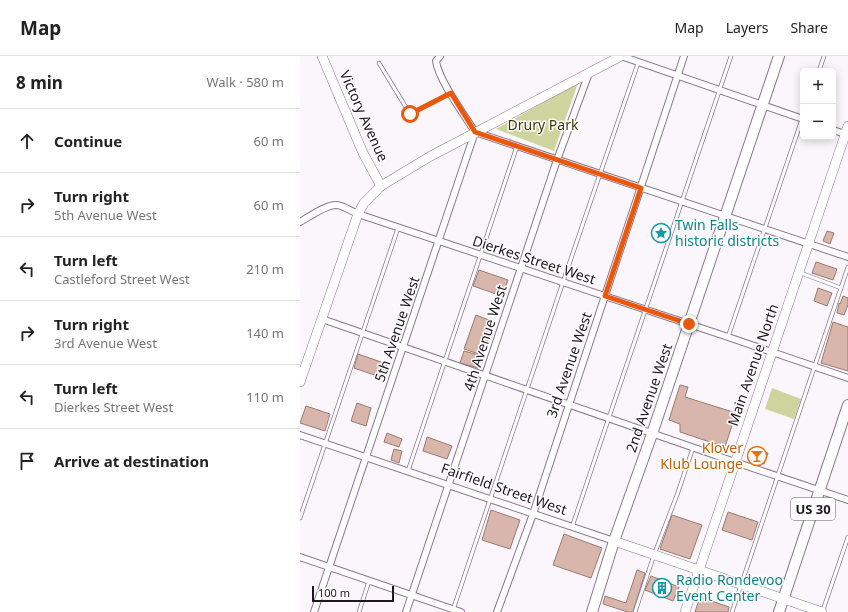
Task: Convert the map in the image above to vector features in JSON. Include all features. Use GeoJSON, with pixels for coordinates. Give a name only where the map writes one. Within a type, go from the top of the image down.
{"type":"FeatureCollection","features":[{"type":"Feature","properties":{"kind":"main road","name":"2nd Avenue West"},"geometry":{"type":"LineString","coordinates":[[592,612],[614,542],[652,434],[779,56]]}},
{"type":"Feature","properties":{"kind":"main road","name":"US 30"},"geometry":{"type":"LineString","coordinates":[[779,612],[848,405]]}},
{"type":"Feature","properties":{"kind":"street","name":"Victory Avenue"},"geometry":{"type":"LineString","coordinates":[[322,56],[363,153],[381,186]]}},
{"type":"Feature","properties":{"kind":"street"},"geometry":{"type":"LineString","coordinates":[[301,376],[358,214],[364,203],[381,186],[429,156],[589,73],[605,60],[621,56],[800,118]]}},
{"type":"Feature","properties":{"kind":"street","name":"3rd Avenue West"},"geometry":{"type":"LineString","coordinates":[[497,612],[532,514],[684,56]]}},
{"type":"Feature","properties":{"kind":"street"},"geometry":{"type":"LineString","coordinates":[[438,58],[437,67],[475,132],[848,257]]}},
{"type":"Feature","properties":{"kind":"street","name":"4th Avenue West"},"geometry":{"type":"LineString","coordinates":[[406,612],[557,160],[589,73]]}},
{"type":"Feature","properties":{"kind":"street"},"geometry":{"type":"LineString","coordinates":[[836,130],[847,132]]}},
{"type":"Feature","properties":{"kind":"street","name":"5th Avenue West"},"geometry":{"type":"LineString","coordinates":[[314,612],[475,132]]}},
{"type":"Feature","properties":{"kind":"street","name":"Main Avenue North"},"geometry":{"type":"LineString","coordinates":[[685,612],[847,132]]}},
{"type":"Feature","properties":{"kind":"street","name":"Dierkes Street West"},"geometry":{"type":"LineString","coordinates":[[300,222],[332,205],[344,207],[358,214],[398,228],[848,378]]}},
{"type":"Feature","properties":{"kind":"street"},"geometry":{"type":"LineString","coordinates":[[322,319],[652,434],[848,500]]}},
{"type":"Feature","properties":{"kind":"street","name":"Fairfield Street West"},"geometry":{"type":"LineString","coordinates":[[300,435],[823,612]]}},
{"type":"Feature","properties":{"kind":"street"},"geometry":{"type":"LineString","coordinates":[[300,557],[370,580],[453,611],[461,612]]}},
{"type":"Feature","properties":{"kind":"lane"},"geometry":{"type":"LineString","coordinates":[[572,527],[731,56]]}},
{"type":"Feature","properties":{"kind":"lane"},"geometry":{"type":"LineString","coordinates":[[820,68],[824,56]]}},
{"type":"Feature","properties":{"kind":"lane"},"geometry":{"type":"LineString","coordinates":[[453,611],[638,62]]}},
{"type":"Feature","properties":{"kind":"lane"},"geometry":{"type":"LineString","coordinates":[[379,63],[410,114],[451,93]]}},
{"type":"Feature","properties":{"kind":"lane"},"geometry":{"type":"LineString","coordinates":[[728,337],[800,128]]}},
{"type":"Feature","properties":{"kind":"lane"},"geometry":{"type":"LineString","coordinates":[[408,472],[517,146]]}},
{"type":"Feature","properties":{"kind":"lane"},"geometry":{"type":"LineString","coordinates":[[300,518],[398,228]]}},
{"type":"Feature","properties":{"kind":"lane"},"geometry":{"type":"LineString","coordinates":[[732,612],[848,267]]}},
{"type":"Feature","properties":{"kind":"lane"},"geometry":{"type":"LineString","coordinates":[[799,272],[841,288]]}},
{"type":"Feature","properties":{"kind":"lane"},"geometry":{"type":"LineString","coordinates":[[636,612],[654,555],[693,448]]}},
{"type":"Feature","properties":{"kind":"lane"},"geometry":{"type":"LineString","coordinates":[[823,612],[848,537]]}},
{"type":"Feature","properties":{"kind":"lane"},"geometry":{"type":"LineString","coordinates":[[359,612],[370,580]]}},
{"type":"Feature","properties":{"kind":"green space","name":"Drury Park"},"geometry":{"type":"Polygon","coordinates":[[[578,83],[554,151],[496,129],[578,83]]]}},
{"type":"Feature","properties":{"kind":"green space"},"geometry":{"type":"Polygon","coordinates":[[[772,388],[801,399],[794,419],[765,409],[772,388]]]}},
{"type":"Feature","properties":{"kind":"building"},"geometry":{"type":"Polygon","coordinates":[[[827,231],[834,233],[830,244],[823,241],[827,231]]]}},
{"type":"Feature","properties":{"kind":"building"},"geometry":{"type":"Polygon","coordinates":[[[816,262],[837,269],[833,280],[812,273],[816,262]]]}},
{"type":"Feature","properties":{"kind":"building"},"geometry":{"type":"Polygon","coordinates":[[[479,270],[508,280],[502,296],[473,286],[479,270]]]}},
{"type":"Feature","properties":{"kind":"building"},"geometry":{"type":"Polygon","coordinates":[[[818,288],[832,293],[827,306],[814,301],[818,288]]]}},
{"type":"Feature","properties":{"kind":"building"},"geometry":{"type":"Polygon","coordinates":[[[843,296],[848,298],[848,305],[844,315],[837,313],[839,303],[840,304],[843,296]]]}},
{"type":"Feature","properties":{"kind":"building"},"geometry":{"type":"Polygon","coordinates":[[[476,315],[494,322],[482,355],[464,349],[476,315]]]}},
{"type":"Feature","properties":{"kind":"building"},"geometry":{"type":"Polygon","coordinates":[[[833,322],[848,327],[848,371],[821,363],[833,322]]]}},
{"type":"Feature","properties":{"kind":"building"},"geometry":{"type":"Polygon","coordinates":[[[464,351],[482,356],[478,368],[460,363],[464,351]]]}},
{"type":"Feature","properties":{"kind":"building"},"geometry":{"type":"Polygon","coordinates":[[[358,354],[387,364],[383,378],[354,368],[358,354]]]}},
{"type":"Feature","properties":{"kind":"building"},"geometry":{"type":"Polygon","coordinates":[[[680,385],[688,387],[685,397],[736,413],[725,447],[680,432],[680,424],[669,420],[680,385]]]}},
{"type":"Feature","properties":{"kind":"building"},"geometry":{"type":"Polygon","coordinates":[[[357,403],[371,408],[366,426],[351,421],[357,403]]]}},
{"type":"Feature","properties":{"kind":"building"},"geometry":{"type":"Polygon","coordinates":[[[306,406],[330,414],[325,431],[300,423],[306,406]]]}},
{"type":"Feature","properties":{"kind":"building"},"geometry":{"type":"Polygon","coordinates":[[[387,433],[402,439],[399,447],[384,442],[387,433]]]}},
{"type":"Feature","properties":{"kind":"building"},"geometry":{"type":"Polygon","coordinates":[[[427,437],[452,446],[447,459],[423,451],[427,437]]]}},
{"type":"Feature","properties":{"kind":"building"},"geometry":{"type":"Polygon","coordinates":[[[394,449],[402,451],[399,463],[391,460],[394,449]]]}},
{"type":"Feature","properties":{"kind":"building"},"geometry":{"type":"Polygon","coordinates":[[[754,449],[768,453],[764,464],[751,460],[754,449]]]}},
{"type":"Feature","properties":{"kind":"building"},"geometry":{"type":"Polygon","coordinates":[[[491,510],[520,520],[510,549],[482,540],[491,510]]]}},
{"type":"Feature","properties":{"kind":"building"},"geometry":{"type":"Polygon","coordinates":[[[728,512],[758,522],[752,540],[722,530],[728,512]]]}},
{"type":"Feature","properties":{"kind":"building"},"geometry":{"type":"Polygon","coordinates":[[[672,515],[702,525],[690,559],[660,549],[672,515]]]}},
{"type":"Feature","properties":{"kind":"building"},"geometry":{"type":"Polygon","coordinates":[[[564,534],[602,548],[591,578],[553,565],[564,534]]]}},
{"type":"Feature","properties":{"kind":"building"},"geometry":{"type":"Polygon","coordinates":[[[637,570],[645,573],[633,612],[628,612],[603,604],[605,596],[626,603],[637,570]]]}},
{"type":"Feature","properties":{"kind":"building","name":"Radio Rondevoo Event Center"},"geometry":{"type":"Polygon","coordinates":[[[651,576],[679,587],[673,601],[645,590],[651,576]]]}},
{"type":"Feature","properties":{"kind":"building"},"geometry":{"type":"Polygon","coordinates":[[[700,597],[729,607],[728,612],[695,612],[700,597]]]}},
{"type":"Feature","properties":{"kind":"place","name":"Twin Falls historic districts"},"geometry":{"type":"Point","coordinates":[661,233]}},
{"type":"Feature","properties":{"kind":"place","name":"Klover Klub Lounge"},"geometry":{"type":"Point","coordinates":[757,456]}},
{"type":"Feature","properties":{"kind":"place","name":"Radio Rondevoo Event Center"},"geometry":{"type":"Point","coordinates":[662,588]}},
{"type":"Feature","properties":{"kind":"route"},"geometry":{"type":"LineString","coordinates":[[410,114],[451,93],[475,132],[641,188],[605,296],[689,324]]}}]}
